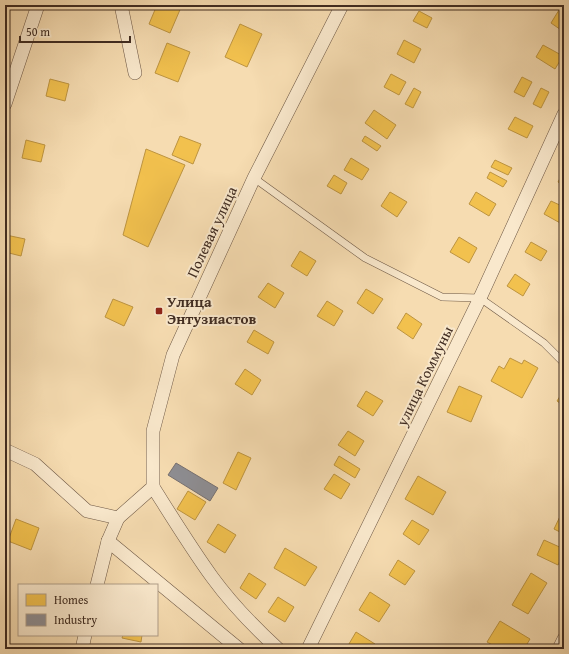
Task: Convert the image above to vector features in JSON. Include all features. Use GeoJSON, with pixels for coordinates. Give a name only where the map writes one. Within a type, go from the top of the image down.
{"type":"FeatureCollection","features":[{"type":"Feature","properties":{"kind":"street"},"geometry":{"type":"LineString","coordinates":[[5,104],[38,5]]}},
{"type":"Feature","properties":{"kind":"street"},"geometry":{"type":"LineString","coordinates":[[121,5],[135,73]]}},
{"type":"Feature","properties":{"kind":"street","name":"Полевая улица"},"geometry":{"type":"LineString","coordinates":[[153,487],[153,431],[173,355],[254,178],[342,5]]}},
{"type":"Feature","properties":{"kind":"street","name":"улица Коммуны"},"geometry":{"type":"LineString","coordinates":[[308,649],[480,298],[564,114]]}},
{"type":"Feature","properties":{"kind":"street"},"geometry":{"type":"LineString","coordinates":[[5,450],[35,464],[87,511],[118,518]]}},
{"type":"Feature","properties":{"kind":"street"},"geometry":{"type":"LineString","coordinates":[[97,584],[108,541],[118,518],[153,487],[213,578],[254,627],[278,649]]}},
{"type":"Feature","properties":{"kind":"street"},"geometry":{"type":"LineString","coordinates":[[108,541],[239,649]]}},
{"type":"Feature","properties":{"kind":"street"},"geometry":{"type":"LineString","coordinates":[[82,649],[85,636]]}},
{"type":"Feature","properties":{"kind":"street"},"geometry":{"type":"LineString","coordinates":[[559,649],[564,639]]}},
{"type":"Feature","properties":{"kind":"lane"},"geometry":{"type":"LineString","coordinates":[[254,178],[365,258],[442,297],[480,298],[544,343],[564,363]]}},
{"type":"Feature","properties":{"kind":"building: Homes"},"geometry":{"type":"Polygon","coordinates":[[[157,5],[182,5],[170,33],[149,24],[157,5]]]}},
{"type":"Feature","properties":{"kind":"building: Homes"},"geometry":{"type":"Polygon","coordinates":[[[559,10],[564,13],[564,32],[551,23],[559,10]]]}},
{"type":"Feature","properties":{"kind":"building: Homes"},"geometry":{"type":"Polygon","coordinates":[[[419,11],[432,18],[427,28],[413,21],[419,11]]]}},
{"type":"Feature","properties":{"kind":"building: Homes"},"geometry":{"type":"Polygon","coordinates":[[[240,24],[262,34],[247,67],[225,57],[240,24]]]}},
{"type":"Feature","properties":{"kind":"building: Homes"},"geometry":{"type":"Polygon","coordinates":[[[404,40],[421,49],[414,63],[397,54],[404,40]]]}},
{"type":"Feature","properties":{"kind":"building: Homes"},"geometry":{"type":"Polygon","coordinates":[[[167,43],[190,52],[178,82],[155,73],[167,43]]]}},
{"type":"Feature","properties":{"kind":"building: Homes"},"geometry":{"type":"Polygon","coordinates":[[[543,45],[563,56],[555,69],[536,57],[543,45]]]}},
{"type":"Feature","properties":{"kind":"building: Homes"},"geometry":{"type":"Polygon","coordinates":[[[391,74],[406,82],[399,95],[384,87],[391,74]]]}},
{"type":"Feature","properties":{"kind":"building: Homes"},"geometry":{"type":"Polygon","coordinates":[[[522,77],[532,82],[524,97],[514,92],[522,77]]]}},
{"type":"Feature","properties":{"kind":"building: Homes"},"geometry":{"type":"Polygon","coordinates":[[[50,79],[69,84],[65,101],[46,96],[50,79]]]}},
{"type":"Feature","properties":{"kind":"building: Homes"},"geometry":{"type":"Polygon","coordinates":[[[414,88],[421,92],[413,108],[405,104],[414,88]]]}},
{"type":"Feature","properties":{"kind":"building: Homes"},"geometry":{"type":"Polygon","coordinates":[[[541,88],[549,92],[541,108],[533,104],[541,88]]]}},
{"type":"Feature","properties":{"kind":"building: Homes"},"geometry":{"type":"Polygon","coordinates":[[[374,110],[396,125],[387,139],[365,123],[374,110]]]}},
{"type":"Feature","properties":{"kind":"building: Homes"},"geometry":{"type":"Polygon","coordinates":[[[515,117],[533,126],[527,138],[508,129],[515,117]]]}},
{"type":"Feature","properties":{"kind":"building: Homes"},"geometry":{"type":"Polygon","coordinates":[[[180,136],[201,144],[193,164],[172,155],[180,136]]]}},
{"type":"Feature","properties":{"kind":"building: Homes"},"geometry":{"type":"Polygon","coordinates":[[[365,136],[381,146],[377,151],[362,141],[365,136]]]}},
{"type":"Feature","properties":{"kind":"building: Homes"},"geometry":{"type":"Polygon","coordinates":[[[26,140],[45,145],[41,162],[22,158],[26,140]]]}},
{"type":"Feature","properties":{"kind":"building: Homes"},"geometry":{"type":"Polygon","coordinates":[[[146,149],[185,165],[148,247],[123,235],[146,149]]]}},
{"type":"Feature","properties":{"kind":"building: Homes"},"geometry":{"type":"Polygon","coordinates":[[[351,158],[369,169],[362,180],[344,170],[351,158]]]}},
{"type":"Feature","properties":{"kind":"building: Homes"},"geometry":{"type":"Polygon","coordinates":[[[495,160],[512,168],[508,175],[491,167],[495,160]]]}},
{"type":"Feature","properties":{"kind":"building: Homes"},"geometry":{"type":"Polygon","coordinates":[[[564,171],[564,186],[558,182],[564,171]]]}},
{"type":"Feature","properties":{"kind":"building: Homes"},"geometry":{"type":"Polygon","coordinates":[[[490,172],[507,181],[503,187],[487,178],[490,172]]]}},
{"type":"Feature","properties":{"kind":"building: Homes"},"geometry":{"type":"Polygon","coordinates":[[[334,175],[347,183],[341,194],[327,186],[334,175]]]}},
{"type":"Feature","properties":{"kind":"building: Homes"},"geometry":{"type":"Polygon","coordinates":[[[390,192],[407,202],[397,217],[381,206],[390,192]]]}},
{"type":"Feature","properties":{"kind":"building: Homes"},"geometry":{"type":"Polygon","coordinates":[[[476,192],[496,204],[489,216],[469,204],[476,192]]]}},
{"type":"Feature","properties":{"kind":"building: Homes"},"geometry":{"type":"Polygon","coordinates":[[[551,201],[564,207],[564,221],[562,224],[544,214],[551,201]]]}},
{"type":"Feature","properties":{"kind":"building: Homes"},"geometry":{"type":"Polygon","coordinates":[[[6,235],[25,239],[21,256],[5,252],[6,235]]]}},
{"type":"Feature","properties":{"kind":"building: Homes"},"geometry":{"type":"Polygon","coordinates":[[[459,237],[477,248],[469,263],[450,252],[459,237]]]}},
{"type":"Feature","properties":{"kind":"building: Homes"},"geometry":{"type":"Polygon","coordinates":[[[531,242],[547,251],[541,261],[525,252],[531,242]]]}},
{"type":"Feature","properties":{"kind":"building: Homes"},"geometry":{"type":"Polygon","coordinates":[[[300,251],[316,261],[307,276],[291,266],[300,251]]]}},
{"type":"Feature","properties":{"kind":"building: Homes"},"geometry":{"type":"Polygon","coordinates":[[[515,274],[530,284],[523,296],[507,286],[515,274]]]}},
{"type":"Feature","properties":{"kind":"building: Homes"},"geometry":{"type":"Polygon","coordinates":[[[268,283],[284,293],[275,308],[258,297],[268,283]]]}},
{"type":"Feature","properties":{"kind":"building: Homes"},"geometry":{"type":"Polygon","coordinates":[[[366,289],[383,299],[373,314],[357,303],[366,289]]]}},
{"type":"Feature","properties":{"kind":"building: Homes"},"geometry":{"type":"Polygon","coordinates":[[[113,299],[133,307],[124,326],[105,317],[113,299]]]}},
{"type":"Feature","properties":{"kind":"building: Homes"},"geometry":{"type":"Polygon","coordinates":[[[327,301],[343,311],[334,326],[317,316],[327,301]]]}},
{"type":"Feature","properties":{"kind":"building: Homes"},"geometry":{"type":"Polygon","coordinates":[[[406,313],[422,324],[413,339],[397,328],[406,313]]]}},
{"type":"Feature","properties":{"kind":"building: Homes"},"geometry":{"type":"Polygon","coordinates":[[[254,330],[274,342],[268,354],[247,342],[254,330]]]}},
{"type":"Feature","properties":{"kind":"building: Homes"},"geometry":{"type":"Polygon","coordinates":[[[510,358],[522,364],[524,360],[538,368],[522,398],[491,381],[499,366],[504,369],[510,358]]]}},
{"type":"Feature","properties":{"kind":"building: Homes"},"geometry":{"type":"Polygon","coordinates":[[[245,369],[261,380],[252,395],[235,384],[245,369]]]}},
{"type":"Feature","properties":{"kind":"building: Homes"},"geometry":{"type":"Polygon","coordinates":[[[459,386],[482,396],[471,422],[447,412],[459,386]]]}},
{"type":"Feature","properties":{"kind":"building: Homes"},"geometry":{"type":"Polygon","coordinates":[[[564,390],[564,406],[557,401],[564,390]]]}},
{"type":"Feature","properties":{"kind":"building: Homes"},"geometry":{"type":"Polygon","coordinates":[[[366,391],[383,401],[373,416],[357,406],[366,391]]]}},
{"type":"Feature","properties":{"kind":"building: Homes"},"geometry":{"type":"Polygon","coordinates":[[[348,431],[364,441],[355,456],[338,445],[348,431]]]}},
{"type":"Feature","properties":{"kind":"building: Homes"},"geometry":{"type":"Polygon","coordinates":[[[238,452],[251,458],[236,490],[223,483],[238,452]]]}},
{"type":"Feature","properties":{"kind":"building: Homes"},"geometry":{"type":"Polygon","coordinates":[[[339,456],[360,469],[355,478],[334,465],[339,456]]]}},
{"type":"Feature","properties":{"kind":"building: Homes"},"geometry":{"type":"Polygon","coordinates":[[[334,474],[350,484],[341,499],[324,489],[334,474]]]}},
{"type":"Feature","properties":{"kind":"building: Homes"},"geometry":{"type":"Polygon","coordinates":[[[418,476],[446,492],[433,515],[405,499],[418,476]]]}},
{"type":"Feature","properties":{"kind":"building: Homes"},"geometry":{"type":"Polygon","coordinates":[[[188,491],[206,502],[195,520],[177,509],[188,491]]]}},
{"type":"Feature","properties":{"kind":"building: Homes"},"geometry":{"type":"Polygon","coordinates":[[[564,508],[564,534],[554,529],[564,508]]]}},
{"type":"Feature","properties":{"kind":"building: Homes"},"geometry":{"type":"Polygon","coordinates":[[[16,519],[39,528],[31,550],[8,541],[16,519]]]}},
{"type":"Feature","properties":{"kind":"building: Homes"},"geometry":{"type":"Polygon","coordinates":[[[412,520],[429,530],[419,545],[403,534],[412,520]]]}},
{"type":"Feature","properties":{"kind":"building: Homes"},"geometry":{"type":"Polygon","coordinates":[[[218,524],[236,535],[225,553],[207,542],[218,524]]]}},
{"type":"Feature","properties":{"kind":"building: Homes"},"geometry":{"type":"Polygon","coordinates":[[[544,540],[564,549],[564,553],[558,565],[537,555],[544,540]]]}},
{"type":"Feature","properties":{"kind":"building: Homes"},"geometry":{"type":"Polygon","coordinates":[[[285,548],[317,567],[305,586],[274,568],[285,548]]]}},
{"type":"Feature","properties":{"kind":"building: Homes"},"geometry":{"type":"Polygon","coordinates":[[[398,560],[415,571],[405,585],[389,575],[398,560]]]}},
{"type":"Feature","properties":{"kind":"building: Homes"},"geometry":{"type":"Polygon","coordinates":[[[249,573],[266,584],[256,599],[240,588],[249,573]]]}},
{"type":"Feature","properties":{"kind":"building: Homes"},"geometry":{"type":"Polygon","coordinates":[[[531,573],[547,583],[528,614],[512,605],[531,573]]]}},
{"type":"Feature","properties":{"kind":"building: Homes"},"geometry":{"type":"Polygon","coordinates":[[[370,592],[390,605],[379,622],[359,610],[370,592]]]}},
{"type":"Feature","properties":{"kind":"building: Homes"},"geometry":{"type":"Polygon","coordinates":[[[278,597],[294,607],[285,622],[268,612],[278,597]]]}},
{"type":"Feature","properties":{"kind":"building: Homes"},"geometry":{"type":"Polygon","coordinates":[[[500,621],[530,639],[524,649],[500,649],[487,642],[500,621]]]}},
{"type":"Feature","properties":{"kind":"building: Homes"},"geometry":{"type":"Polygon","coordinates":[[[356,632],[375,644],[371,649],[346,649],[356,632]]]}},
{"type":"Feature","properties":{"kind":"building: Homes"},"geometry":{"type":"Polygon","coordinates":[[[123,636],[142,636],[141,642],[122,638],[123,636]]]}},
{"type":"Feature","properties":{"kind":"building: Industry"},"geometry":{"type":"Polygon","coordinates":[[[176,463],[218,488],[210,501],[168,475],[176,463]]]}},
{"type":"Feature","properties":{"kind":"place","name":"Улица Энтузиастов"},"geometry":{"type":"Point","coordinates":[159,311]}}]}
